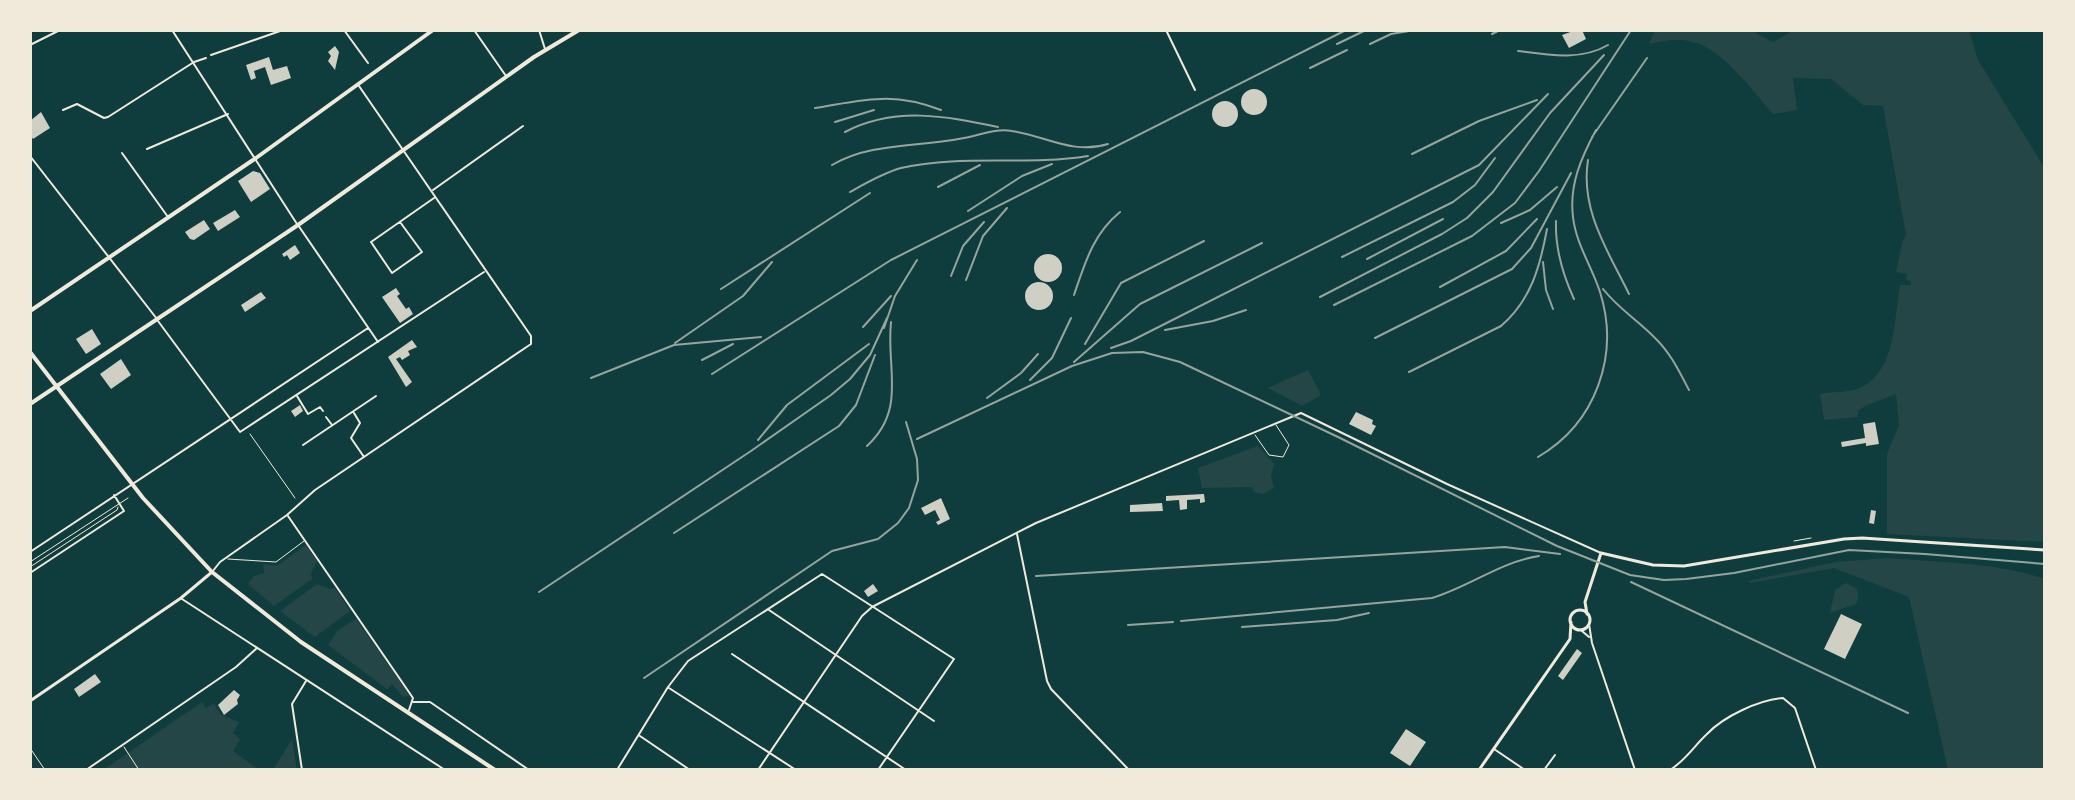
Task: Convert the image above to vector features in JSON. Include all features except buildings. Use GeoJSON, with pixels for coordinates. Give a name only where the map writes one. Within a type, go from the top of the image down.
{"type":"FeatureCollection","features":[{"type":"Feature","properties":{"kind":"main road"},"geometry":{"type":"LineString","coordinates":[[30,311],[256,158],[433,30]]}},
{"type":"Feature","properties":{"kind":"main road"},"geometry":{"type":"LineString","coordinates":[[30,404],[298,225],[545,50],[579,30]]}},
{"type":"Feature","properties":{"kind":"main road"},"geometry":{"type":"LineString","coordinates":[[30,352],[132,484],[213,573],[301,642],[495,770]]}},
{"type":"Feature","properties":{"kind":"main road"},"geometry":{"type":"LineString","coordinates":[[1570,639],[1572,614],[1585,602],[1601,553],[1653,565],[1684,566],[1862,538],[2045,550]]}},
{"type":"Feature","properties":{"kind":"main road"},"geometry":{"type":"LineString","coordinates":[[30,701],[213,573]]}},
{"type":"Feature","properties":{"kind":"main road"},"geometry":{"type":"LineString","coordinates":[[1479,770],[1570,639],[1589,624],[1585,602]]}},
{"type":"Feature","properties":{"kind":"main road"},"geometry":{"type":"LineString","coordinates":[[1578,610],[1587,614]]}},
{"type":"Feature","properties":{"kind":"main road"},"geometry":{"type":"LineString","coordinates":[[1571,622],[1581,631]]}},
{"type":"Feature","properties":{"kind":"street"},"geometry":{"type":"LineString","coordinates":[[30,45],[60,30]]}},
{"type":"Feature","properties":{"kind":"street"},"geometry":{"type":"LineString","coordinates":[[172,30],[298,225],[379,343]]}},
{"type":"Feature","properties":{"kind":"street"},"geometry":{"type":"LineString","coordinates":[[175,34],[181,30]]}},
{"type":"Feature","properties":{"kind":"street"},"geometry":{"type":"LineString","coordinates":[[211,55],[283,30]]}},
{"type":"Feature","properties":{"kind":"street"},"geometry":{"type":"LineString","coordinates":[[344,30],[368,63]]}},
{"type":"Feature","properties":{"kind":"street"},"geometry":{"type":"LineString","coordinates":[[474,30],[507,77]]}},
{"type":"Feature","properties":{"kind":"street"},"geometry":{"type":"LineString","coordinates":[[539,30],[545,50]]}},
{"type":"Feature","properties":{"kind":"street"},"geometry":{"type":"LineString","coordinates":[[1166,30],[1195,90]]}},
{"type":"Feature","properties":{"kind":"street"},"geometry":{"type":"LineString","coordinates":[[63,110],[77,104],[104,118],[108,117],[194,62],[206,58]]}},
{"type":"Feature","properties":{"kind":"street"},"geometry":{"type":"LineString","coordinates":[[213,573],[226,558],[299,503],[531,344],[531,336],[358,85]]}},
{"type":"Feature","properties":{"kind":"street"},"geometry":{"type":"LineString","coordinates":[[147,149],[228,114]]}},
{"type":"Feature","properties":{"kind":"street"},"geometry":{"type":"LineString","coordinates":[[431,191],[523,126]]}},
{"type":"Feature","properties":{"kind":"street"},"geometry":{"type":"LineString","coordinates":[[122,153],[169,218]]}},
{"type":"Feature","properties":{"kind":"street"},"geometry":{"type":"LineString","coordinates":[[30,156],[240,432],[486,271]]}},
{"type":"Feature","properties":{"kind":"street"},"geometry":{"type":"LineString","coordinates":[[400,222],[422,252],[392,273],[371,242],[435,197]]}},
{"type":"Feature","properties":{"kind":"street"},"geometry":{"type":"LineString","coordinates":[[30,552],[368,328]]}},
{"type":"Feature","properties":{"kind":"street"},"geometry":{"type":"LineString","coordinates":[[296,395],[308,414],[320,407],[323,411]]}},
{"type":"Feature","properties":{"kind":"street"},"geometry":{"type":"LineString","coordinates":[[303,445],[376,396]]}},
{"type":"Feature","properties":{"kind":"street"},"geometry":{"type":"LineString","coordinates":[[353,412],[360,423],[351,438],[364,457]]}},
{"type":"Feature","properties":{"kind":"street"},"geometry":{"type":"LineString","coordinates":[[758,770],[862,616],[872,607],[1095,496],[1301,413],[1447,484],[1601,553]]}},
{"type":"Feature","properties":{"kind":"street"},"geometry":{"type":"LineString","coordinates":[[326,417],[332,426]]}},
{"type":"Feature","properties":{"kind":"street"},"geometry":{"type":"LineString","coordinates":[[1253,433],[1269,455],[1283,457],[1289,445],[1276,425]]}},
{"type":"Feature","properties":{"kind":"street"},"geometry":{"type":"LineString","coordinates":[[30,573],[124,511],[114,495]]}},
{"type":"Feature","properties":{"kind":"street"},"geometry":{"type":"LineString","coordinates":[[30,562],[128,498]]}},
{"type":"Feature","properties":{"kind":"street"},"geometry":{"type":"LineString","coordinates":[[30,567],[117,510],[119,504]]}},
{"type":"Feature","properties":{"kind":"street"},"geometry":{"type":"LineString","coordinates":[[287,515],[402,680],[413,698],[408,711]]}},
{"type":"Feature","properties":{"kind":"street"},"geometry":{"type":"LineString","coordinates":[[1017,533],[1047,681],[1051,689],[1129,770]]}},
{"type":"Feature","properties":{"kind":"street"},"geometry":{"type":"LineString","coordinates":[[226,558],[276,562],[305,540]]}},
{"type":"Feature","properties":{"kind":"street"},"geometry":{"type":"LineString","coordinates":[[617,770],[668,687],[688,661],[822,574],[954,659],[878,770]]}},
{"type":"Feature","properties":{"kind":"street"},"geometry":{"type":"LineString","coordinates":[[181,598],[445,770]]}},
{"type":"Feature","properties":{"kind":"street"},"geometry":{"type":"LineString","coordinates":[[768,609],[934,721]]}},
{"type":"Feature","properties":{"kind":"street"},"geometry":{"type":"LineString","coordinates":[[1589,624],[1590,638],[1635,770]]}},
{"type":"Feature","properties":{"kind":"street"},"geometry":{"type":"LineString","coordinates":[[1581,631],[1590,638]]}},
{"type":"Feature","properties":{"kind":"street"},"geometry":{"type":"LineString","coordinates":[[86,770],[236,667],[257,647]]}},
{"type":"Feature","properties":{"kind":"street"},"geometry":{"type":"LineString","coordinates":[[732,654],[906,770]]}},
{"type":"Feature","properties":{"kind":"street"},"geometry":{"type":"LineString","coordinates":[[302,770],[292,704],[307,680]]}},
{"type":"Feature","properties":{"kind":"street"},"geometry":{"type":"LineString","coordinates":[[668,687],[796,770]]}},
{"type":"Feature","properties":{"kind":"street"},"geometry":{"type":"LineString","coordinates":[[1670,770],[1716,726],[1743,711],[1783,698],[1795,708],[1816,770]]}},
{"type":"Feature","properties":{"kind":"street"},"geometry":{"type":"LineString","coordinates":[[412,702],[430,702],[529,770]]}},
{"type":"Feature","properties":{"kind":"street"},"geometry":{"type":"LineString","coordinates":[[639,735],[690,770]]}},
{"type":"Feature","properties":{"kind":"street"},"geometry":{"type":"LineString","coordinates":[[123,745],[139,770]]}},
{"type":"Feature","properties":{"kind":"street"},"geometry":{"type":"LineString","coordinates":[[30,748],[45,770]]}},
{"type":"Feature","properties":{"kind":"street"},"geometry":{"type":"LineString","coordinates":[[1494,749],[1525,770]]}},
{"type":"Feature","properties":{"kind":"street"},"geometry":{"type":"LineString","coordinates":[[1544,770],[1555,755]]}},
{"type":"Feature","properties":{"kind":"path"},"geometry":{"type":"LineString","coordinates":[[246,428],[299,503]]}},
{"type":"Feature","properties":{"kind":"path"},"geometry":{"type":"LineString","coordinates":[[1794,541],[1811,538]]}},
{"type":"Feature","properties":{"kind":"shaded area"},"geometry":{"type":"Polygon","coordinates":[[[1655,30],[1751,30],[1773,42],[1794,30],[1969,30],[1978,60],[2045,169],[2045,542],[1887,534],[1887,454],[1899,425],[1896,394],[1865,406],[1858,411],[1858,417],[1824,420],[1820,394],[1857,389],[1870,382],[1879,372],[1891,345],[1900,285],[1911,285],[1911,281],[1906,280],[1907,274],[1896,272],[1906,235],[1883,106],[1863,105],[1831,79],[1793,78],[1797,110],[1773,114],[1737,72],[1715,53],[1687,41],[1649,44],[1655,30]]]}},
{"type":"Feature","properties":{"kind":"shaded area"},"geometry":{"type":"Polygon","coordinates":[[[1308,370],[1321,395],[1302,406],[1268,388],[1308,370]]]}},
{"type":"Feature","properties":{"kind":"shaded area"},"geometry":{"type":"Polygon","coordinates":[[[1258,446],[1274,464],[1271,476],[1274,488],[1263,494],[1254,492],[1252,487],[1202,488],[1198,468],[1258,446]]]}},
{"type":"Feature","properties":{"kind":"shaded area"},"geometry":{"type":"Polygon","coordinates":[[[306,545],[317,561],[311,573],[312,579],[274,606],[248,584],[254,576],[264,573],[263,564],[277,566],[306,545]]]}},
{"type":"Feature","properties":{"kind":"shaded area"},"geometry":{"type":"Polygon","coordinates":[[[1888,558],[1988,566],[2045,579],[2045,770],[1948,770],[1909,597],[1834,568],[1748,581],[1835,562],[1888,558]]]}},
{"type":"Feature","properties":{"kind":"shaded area"},"geometry":{"type":"Polygon","coordinates":[[[1846,583],[1857,589],[1856,604],[1830,613],[1835,590],[1846,583]]]}},
{"type":"Feature","properties":{"kind":"shaded area"},"geometry":{"type":"Polygon","coordinates":[[[317,584],[335,588],[350,611],[315,637],[280,611],[317,584]]]}},
{"type":"Feature","properties":{"kind":"shaded area"},"geometry":{"type":"Polygon","coordinates":[[[356,619],[410,696],[403,697],[392,684],[387,689],[328,645],[337,631],[356,619]]]}},
{"type":"Feature","properties":{"kind":"shaded area"},"geometry":{"type":"Polygon","coordinates":[[[202,702],[206,708],[214,703],[220,714],[239,722],[233,733],[240,739],[233,751],[259,770],[103,770],[202,702]]]}},
{"type":"Feature","properties":{"kind":"shaded area"},"geometry":{"type":"Polygon","coordinates":[[[292,739],[297,770],[273,770],[292,739]]]}},
{"type":"Feature","properties":{"kind":"railway"},"geometry":{"type":"LineString","coordinates":[[712,374],[891,260],[1346,30]]}},
{"type":"Feature","properties":{"kind":"railway"},"geometry":{"type":"LineString","coordinates":[[1337,44],[1366,30]]}},
{"type":"Feature","properties":{"kind":"railway"},"geometry":{"type":"LineString","coordinates":[[1370,44],[1391,34],[1415,30]]}},
{"type":"Feature","properties":{"kind":"railway"},"geometry":{"type":"LineString","coordinates":[[1492,34],[1500,30]]}},
{"type":"Feature","properties":{"kind":"railway"},"geometry":{"type":"LineString","coordinates":[[1334,305],[1472,236],[1515,203],[1631,30]]}},
{"type":"Feature","properties":{"kind":"railway"},"geometry":{"type":"LineString","coordinates":[[1518,51],[1576,55],[1608,45]]}},
{"type":"Feature","properties":{"kind":"railway"},"geometry":{"type":"LineString","coordinates":[[1310,68],[1347,50]]}},
{"type":"Feature","properties":{"kind":"railway"},"geometry":{"type":"LineString","coordinates":[[1320,297],[1467,218],[1493,192],[1550,113],[1604,55]]}},
{"type":"Feature","properties":{"kind":"railway"},"geometry":{"type":"LineString","coordinates":[[1592,137],[1647,58]]}},
{"type":"Feature","properties":{"kind":"railway"},"geometry":{"type":"LineString","coordinates":[[1111,348],[1131,341],[1479,165],[1548,94]]}},
{"type":"Feature","properties":{"kind":"railway"},"geometry":{"type":"LineString","coordinates":[[815,108],[893,99],[941,110]]}},
{"type":"Feature","properties":{"kind":"railway"},"geometry":{"type":"LineString","coordinates":[[1412,154],[1479,121],[1537,100]]}},
{"type":"Feature","properties":{"kind":"railway"},"geometry":{"type":"LineString","coordinates":[[835,122],[874,110]]}},
{"type":"Feature","properties":{"kind":"railway"},"geometry":{"type":"LineString","coordinates":[[845,132],[864,124],[901,116],[959,119],[998,127]]}},
{"type":"Feature","properties":{"kind":"railway"},"geometry":{"type":"LineString","coordinates":[[832,165],[863,152],[948,141],[1000,130],[1071,146],[1108,144]]}},
{"type":"Feature","properties":{"kind":"railway"},"geometry":{"type":"LineString","coordinates":[[1538,457],[1575,426],[1598,385],[1604,363],[1607,340],[1605,316],[1600,292],[1577,237],[1572,205],[1577,172],[1596,130]]}},
{"type":"Feature","properties":{"kind":"railway"},"geometry":{"type":"LineString","coordinates":[[850,192],[901,168],[924,164],[1088,156]]}},
{"type":"Feature","properties":{"kind":"railway"},"geometry":{"type":"LineString","coordinates":[[1342,257],[1453,202],[1475,185],[1495,158]]}},
{"type":"Feature","properties":{"kind":"railway"},"geometry":{"type":"LineString","coordinates":[[1588,160],[1588,196],[1592,213],[1629,294]]}},
{"type":"Feature","properties":{"kind":"railway"},"geometry":{"type":"LineString","coordinates":[[968,211],[1022,176],[1052,164]]}},
{"type":"Feature","properties":{"kind":"railway"},"geometry":{"type":"LineString","coordinates":[[938,187],[980,165]]}},
{"type":"Feature","properties":{"kind":"railway"},"geometry":{"type":"LineString","coordinates":[[1375,338],[1512,269],[1531,248],[1571,173]]}},
{"type":"Feature","properties":{"kind":"railway"},"geometry":{"type":"LineString","coordinates":[[1501,223],[1530,210],[1557,187]]}},
{"type":"Feature","properties":{"kind":"railway"},"geometry":{"type":"LineString","coordinates":[[721,289],[870,193]]}},
{"type":"Feature","properties":{"kind":"railway"},"geometry":{"type":"LineString","coordinates":[[966,280],[983,236],[1007,208]]}},
{"type":"Feature","properties":{"kind":"railway"},"geometry":{"type":"LineString","coordinates":[[1074,295],[1096,239],[1120,212]]}},
{"type":"Feature","properties":{"kind":"railway"},"geometry":{"type":"LineString","coordinates":[[1367,259],[1443,219]]}},
{"type":"Feature","properties":{"kind":"railway"},"geometry":{"type":"LineString","coordinates":[[1440,287],[1506,251],[1537,219]]}},
{"type":"Feature","properties":{"kind":"railway"},"geometry":{"type":"LineString","coordinates":[[1556,221],[1560,261],[1574,299]]}},
{"type":"Feature","properties":{"kind":"railway"},"geometry":{"type":"LineString","coordinates":[[951,276],[963,246],[984,222]]}},
{"type":"Feature","properties":{"kind":"railway"},"geometry":{"type":"LineString","coordinates":[[1409,372],[1501,326],[1511,316],[1533,282],[1547,229]]}},
{"type":"Feature","properties":{"kind":"railway"},"geometry":{"type":"LineString","coordinates":[[1085,344],[1121,283],[1204,241]]}},
{"type":"Feature","properties":{"kind":"railway"},"geometry":{"type":"LineString","coordinates":[[1074,362],[1140,304],[1262,243]]}},
{"type":"Feature","properties":{"kind":"railway"},"geometry":{"type":"LineString","coordinates":[[884,328],[895,296],[917,260]]}},
{"type":"Feature","properties":{"kind":"railway"},"geometry":{"type":"LineString","coordinates":[[675,343],[743,296],[772,262]]}},
{"type":"Feature","properties":{"kind":"railway"},"geometry":{"type":"LineString","coordinates":[[1543,262],[1546,290],[1553,309]]}},
{"type":"Feature","properties":{"kind":"railway"},"geometry":{"type":"LineString","coordinates":[[1603,289],[1660,343],[1689,390]]}},
{"type":"Feature","properties":{"kind":"railway"},"geometry":{"type":"LineString","coordinates":[[863,327],[891,296]]}},
{"type":"Feature","properties":{"kind":"railway"},"geometry":{"type":"LineString","coordinates":[[1165,330],[1213,321],[1246,310]]}},
{"type":"Feature","properties":{"kind":"railway"},"geometry":{"type":"LineString","coordinates":[[539,592],[831,395],[850,379],[870,355],[887,318]]}},
{"type":"Feature","properties":{"kind":"railway"},"geometry":{"type":"LineString","coordinates":[[1030,380],[1052,358],[1071,318]]}},
{"type":"Feature","properties":{"kind":"railway"},"geometry":{"type":"LineString","coordinates":[[867,446],[887,418],[891,403],[891,322]]}},
{"type":"Feature","properties":{"kind":"railway"},"geometry":{"type":"LineString","coordinates":[[591,378],[674,345],[761,337]]}},
{"type":"Feature","properties":{"kind":"railway"},"geometry":{"type":"LineString","coordinates":[[702,360],[733,344]]}},
{"type":"Feature","properties":{"kind":"railway"},"geometry":{"type":"LineString","coordinates":[[758,440],[787,405],[869,344]]}},
{"type":"Feature","properties":{"kind":"railway"},"geometry":{"type":"LineString","coordinates":[[917,439],[1072,366],[1112,353],[1143,352],[1180,362],[1557,546],[1630,575],[1664,580],[1686,579],[1734,573],[1849,550],[2045,564]]}},
{"type":"Feature","properties":{"kind":"railway"},"geometry":{"type":"LineString","coordinates":[[987,398],[1021,373],[1038,354]]}},
{"type":"Feature","properties":{"kind":"railway"},"geometry":{"type":"LineString","coordinates":[[674,533],[839,426],[856,405],[875,355]]}},
{"type":"Feature","properties":{"kind":"railway"},"geometry":{"type":"LineString","coordinates":[[644,678],[832,551],[878,539],[898,523],[909,508],[918,480],[917,459],[906,422]]}},
{"type":"Feature","properties":{"kind":"railway"},"geometry":{"type":"LineString","coordinates":[[1036,576],[1505,547],[1560,554]]}},
{"type":"Feature","properties":{"kind":"railway"},"geometry":{"type":"LineString","coordinates":[[1181,621],[1432,598],[1511,564],[1539,556]]}},
{"type":"Feature","properties":{"kind":"railway"},"geometry":{"type":"LineString","coordinates":[[1631,582],[1908,713]]}},
{"type":"Feature","properties":{"kind":"railway"},"geometry":{"type":"LineString","coordinates":[[1242,627],[1337,620],[1369,613]]}},
{"type":"Feature","properties":{"kind":"railway"},"geometry":{"type":"LineString","coordinates":[[1128,625],[1173,622]]}}]}
